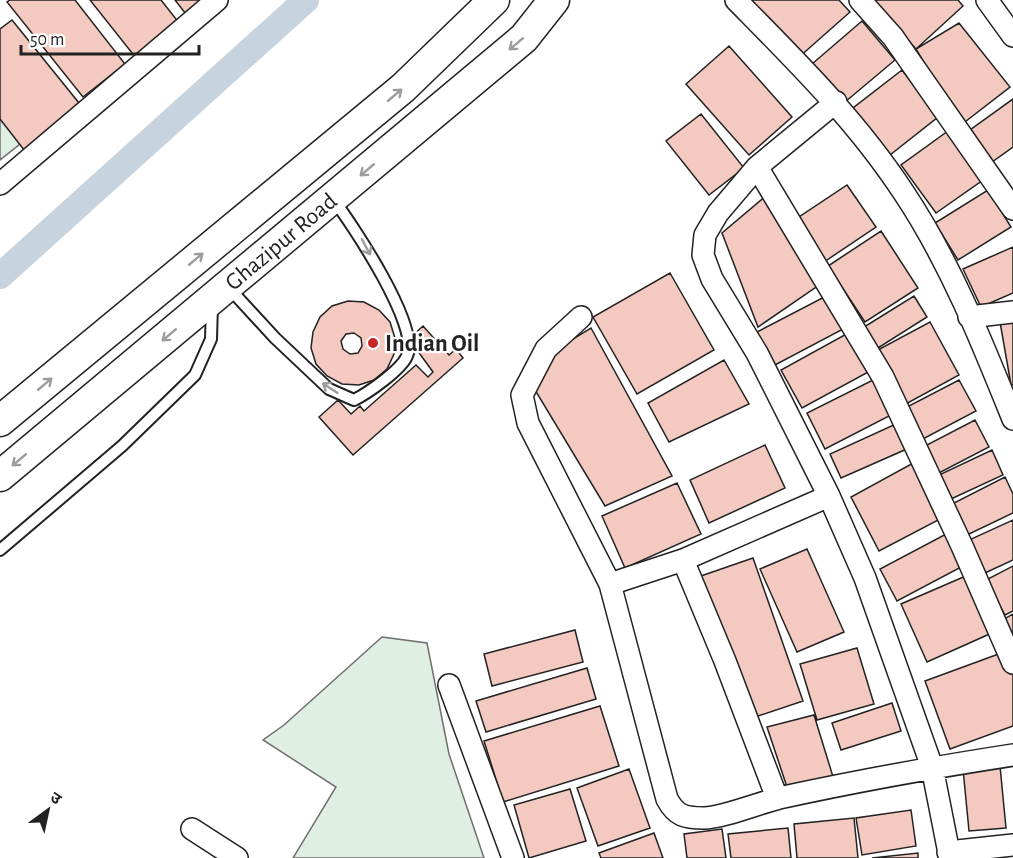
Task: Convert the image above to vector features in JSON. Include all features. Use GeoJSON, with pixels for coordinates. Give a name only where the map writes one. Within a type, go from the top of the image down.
{"type":"FeatureCollection","features":[{"type":"Feature","properties":{"kind":"main road"},"geometry":{"type":"LineString","coordinates":[[464,30],[480,0]]}},
{"type":"Feature","properties":{"kind":"main road","name":"Ghazipur Road"},"geometry":{"type":"LineString","coordinates":[[0,421],[403,88],[494,0]]}},
{"type":"Feature","properties":{"kind":"main road","name":"Ghazipur Road"},"geometry":{"type":"LineString","coordinates":[[0,476],[524,38],[554,0]]}},
{"type":"Feature","properties":{"kind":"street"},"geometry":{"type":"LineString","coordinates":[[0,184],[217,0]]}},
{"type":"Feature","properties":{"kind":"street"},"geometry":{"type":"LineString","coordinates":[[736,0],[836,102],[904,192],[934,242],[1009,399],[1013,419]]}},
{"type":"Feature","properties":{"kind":"street"},"geometry":{"type":"LineString","coordinates":[[860,0],[893,37],[1013,209]]}},
{"type":"Feature","properties":{"kind":"street"},"geometry":{"type":"LineString","coordinates":[[987,0],[1013,36]]}},
{"type":"Feature","properties":{"kind":"street"},"geometry":{"type":"LineString","coordinates":[[836,102],[757,167],[718,213],[705,235],[703,255],[712,279],[757,353],[828,496],[865,578],[932,767],[949,855],[1013,845]]}},
{"type":"Feature","properties":{"kind":"street"},"geometry":{"type":"LineString","coordinates":[[757,167],[882,377],[962,546],[1013,663]]}},
{"type":"Feature","properties":{"kind":"street"},"geometry":{"type":"LineString","coordinates":[[969,317],[1013,312]]}},
{"type":"Feature","properties":{"kind":"street"},"geometry":{"type":"LineString","coordinates":[[581,317],[546,349],[522,395],[528,423],[610,584],[667,798],[673,810],[686,816],[707,818],[777,798],[932,767],[1013,755]]}},
{"type":"Feature","properties":{"kind":"street"},"geometry":{"type":"LineString","coordinates":[[610,584],[683,560],[828,496]]}},
{"type":"Feature","properties":{"kind":"street"},"geometry":{"type":"LineString","coordinates":[[683,560],[725,661],[777,798]]}},
{"type":"Feature","properties":{"kind":"street"},"geometry":{"type":"LineString","coordinates":[[449,685],[513,858]]}},
{"type":"Feature","properties":{"kind":"street"},"geometry":{"type":"LineString","coordinates":[[192,829],[237,858]]}},
{"type":"Feature","properties":{"kind":"lane"},"geometry":{"type":"LineString","coordinates":[[0,550],[122,446],[195,375],[211,339],[220,293],[275,338],[329,389],[354,400],[372,390],[407,358],[409,350],[405,329],[396,303],[358,233],[333,198]]}},
{"type":"Feature","properties":{"kind":"green space"},"geometry":{"type":"Polygon","coordinates":[[[0,118],[20,144],[0,160],[0,118]]]}},
{"type":"Feature","properties":{"kind":"green space"},"geometry":{"type":"Polygon","coordinates":[[[382,637],[427,643],[449,754],[484,858],[293,858],[336,787],[263,740],[284,725],[382,637]]]}},
{"type":"Feature","properties":{"kind":"building"},"geometry":{"type":"Polygon","coordinates":[[[10,0],[75,0],[125,64],[83,97],[7,2],[10,0]]]}},
{"type":"Feature","properties":{"kind":"building"},"geometry":{"type":"Polygon","coordinates":[[[90,0],[161,0],[180,24],[136,58],[90,0]]]}},
{"type":"Feature","properties":{"kind":"building"},"geometry":{"type":"Polygon","coordinates":[[[175,0],[212,0],[189,18],[175,0]]]}},
{"type":"Feature","properties":{"kind":"building"},"geometry":{"type":"Polygon","coordinates":[[[746,0],[839,0],[850,12],[798,58],[746,0]]]}},
{"type":"Feature","properties":{"kind":"building"},"geometry":{"type":"Polygon","coordinates":[[[871,0],[958,0],[963,6],[916,49],[871,0]]]}},
{"type":"Feature","properties":{"kind":"building"},"geometry":{"type":"Polygon","coordinates":[[[12,20],[83,108],[28,155],[0,119],[0,29],[12,20]]]}},
{"type":"Feature","properties":{"kind":"building"},"geometry":{"type":"Polygon","coordinates":[[[862,21],[895,60],[845,102],[812,64],[862,21]]]}},
{"type":"Feature","properties":{"kind":"building"},"geometry":{"type":"Polygon","coordinates":[[[959,23],[1010,87],[961,125],[916,49],[959,23]]]}},
{"type":"Feature","properties":{"kind":"building"},"geometry":{"type":"Polygon","coordinates":[[[729,46],[792,117],[749,155],[686,84],[729,46]]]}},
{"type":"Feature","properties":{"kind":"building"},"geometry":{"type":"Polygon","coordinates":[[[902,70],[938,117],[890,155],[853,108],[902,70]]]}},
{"type":"Feature","properties":{"kind":"building"},"geometry":{"type":"Polygon","coordinates":[[[1013,99],[1013,147],[985,167],[963,135],[1013,99]]]}},
{"type":"Feature","properties":{"kind":"building"},"geometry":{"type":"Polygon","coordinates":[[[701,114],[744,168],[709,195],[666,141],[701,114]]]}},
{"type":"Feature","properties":{"kind":"building"},"geometry":{"type":"Polygon","coordinates":[[[948,131],[983,180],[936,213],[901,165],[948,131]]]}},
{"type":"Feature","properties":{"kind":"building"},"geometry":{"type":"Polygon","coordinates":[[[847,185],[876,227],[824,262],[796,219],[847,185]]]}},
{"type":"Feature","properties":{"kind":"building"},"geometry":{"type":"Polygon","coordinates":[[[988,190],[1011,227],[958,260],[935,223],[988,190]]]}},
{"type":"Feature","properties":{"kind":"building"},"geometry":{"type":"Polygon","coordinates":[[[767,195],[822,283],[758,327],[722,233],[767,195]]]}},
{"type":"Feature","properties":{"kind":"building"},"geometry":{"type":"Polygon","coordinates":[[[881,231],[918,288],[865,322],[828,266],[881,231]]]}},
{"type":"Feature","properties":{"kind":"building"},"geometry":{"type":"Polygon","coordinates":[[[1013,247],[1013,293],[981,307],[963,269],[1013,247]]]}},
{"type":"Feature","properties":{"kind":"building"},"geometry":{"type":"Polygon","coordinates":[[[670,273],[714,350],[637,394],[593,317],[670,273]]]}},
{"type":"Feature","properties":{"kind":"building"},"geometry":{"type":"Polygon","coordinates":[[[830,294],[847,327],[775,365],[757,332],[830,294]]]}},
{"type":"Feature","properties":{"kind":"building"},"geometry":{"type":"Polygon","coordinates":[[[914,296],[927,317],[878,348],[864,327],[914,296]]]}},
{"type":"Feature","properties":{"kind":"building"},"geometry":{"type":"Polygon","coordinates":[[[348,301],[364,302],[379,310],[390,322],[395,338],[394,354],[387,369],[374,380],[359,385],[342,384],[327,376],[316,364],[311,348],[313,332],[320,317],[332,306],[348,301]],[[354,333],[346,334],[341,341],[343,349],[350,354],[358,353],[362,346],[361,338],[354,333]]]}},
{"type":"Feature","properties":{"kind":"building"},"geometry":{"type":"Polygon","coordinates":[[[1013,320],[1013,385],[1011,385],[1000,322],[1013,320]]]}},
{"type":"Feature","properties":{"kind":"building"},"geometry":{"type":"Polygon","coordinates":[[[930,322],[959,375],[904,405],[874,352],[930,322]]]}},
{"type":"Feature","properties":{"kind":"building"},"geometry":{"type":"Polygon","coordinates":[[[423,326],[449,355],[456,349],[463,358],[353,455],[319,417],[338,400],[351,414],[360,406],[364,411],[416,365],[428,377],[433,372],[409,339],[423,326]]]}},
{"type":"Feature","properties":{"kind":"building"},"geometry":{"type":"Polygon","coordinates":[[[591,328],[672,476],[605,506],[535,390],[558,348],[591,328]]]}},
{"type":"Feature","properties":{"kind":"building"},"geometry":{"type":"Polygon","coordinates":[[[850,332],[872,370],[802,408],[781,370],[850,332]]]}},
{"type":"Feature","properties":{"kind":"building"},"geometry":{"type":"Polygon","coordinates":[[[724,360],[749,404],[669,442],[648,403],[724,360]]]}},
{"type":"Feature","properties":{"kind":"building"},"geometry":{"type":"Polygon","coordinates":[[[875,379],[893,414],[825,449],[807,413],[875,379]]]}},
{"type":"Feature","properties":{"kind":"building"},"geometry":{"type":"Polygon","coordinates":[[[959,380],[976,411],[921,440],[905,408],[959,380]]]}},
{"type":"Feature","properties":{"kind":"building"},"geometry":{"type":"Polygon","coordinates":[[[975,420],[989,447],[937,474],[923,447],[975,420]]]}},
{"type":"Feature","properties":{"kind":"building"},"geometry":{"type":"Polygon","coordinates":[[[898,423],[909,448],[841,478],[830,454],[898,423]]]}},
{"type":"Feature","properties":{"kind":"building"},"geometry":{"type":"Polygon","coordinates":[[[765,445],[785,488],[709,523],[690,480],[765,445]]]}},
{"type":"Feature","properties":{"kind":"building"},"geometry":{"type":"Polygon","coordinates":[[[992,450],[1003,475],[951,499],[939,475],[992,450]]]}},
{"type":"Feature","properties":{"kind":"building"},"geometry":{"type":"Polygon","coordinates":[[[915,462],[944,517],[879,551],[851,497],[915,462]]]}},
{"type":"Feature","properties":{"kind":"building"},"geometry":{"type":"Polygon","coordinates":[[[1005,477],[1013,494],[1013,513],[967,535],[952,504],[1005,477]]]}},
{"type":"Feature","properties":{"kind":"building"},"geometry":{"type":"Polygon","coordinates":[[[677,483],[701,534],[625,568],[602,516],[677,483]]]}},
{"type":"Feature","properties":{"kind":"building"},"geometry":{"type":"Polygon","coordinates":[[[1013,520],[1013,560],[985,573],[969,540],[1013,520]]]}},
{"type":"Feature","properties":{"kind":"building"},"geometry":{"type":"Polygon","coordinates":[[[948,533],[965,565],[897,601],[880,569],[948,533]]]}},
{"type":"Feature","properties":{"kind":"building"},"geometry":{"type":"Polygon","coordinates":[[[807,549],[844,632],[797,652],[760,569],[807,549]]]}},
{"type":"Feature","properties":{"kind":"building"},"geometry":{"type":"Polygon","coordinates":[[[753,558],[803,701],[755,717],[698,577],[753,558]]]}},
{"type":"Feature","properties":{"kind":"building"},"geometry":{"type":"Polygon","coordinates":[[[1013,566],[1013,611],[1005,615],[986,580],[1013,566]]]}},
{"type":"Feature","properties":{"kind":"building"},"geometry":{"type":"Polygon","coordinates":[[[968,575],[994,632],[927,662],[901,604],[968,575]]]}},
{"type":"Feature","properties":{"kind":"building"},"geometry":{"type":"Polygon","coordinates":[[[1013,614],[1013,638],[1004,619],[1013,614]]]}},
{"type":"Feature","properties":{"kind":"building"},"geometry":{"type":"Polygon","coordinates":[[[575,630],[583,662],[492,686],[484,654],[575,630]]]}},
{"type":"Feature","properties":{"kind":"building"},"geometry":{"type":"Polygon","coordinates":[[[857,648],[874,704],[817,720],[800,664],[857,648]]]}},
{"type":"Feature","properties":{"kind":"building"},"geometry":{"type":"Polygon","coordinates":[[[1004,652],[1013,676],[1013,726],[950,749],[925,681],[1004,652]]]}},
{"type":"Feature","properties":{"kind":"building"},"geometry":{"type":"Polygon","coordinates":[[[587,668],[596,699],[486,732],[476,701],[587,668]]]}},
{"type":"Feature","properties":{"kind":"building"},"geometry":{"type":"Polygon","coordinates":[[[892,703],[901,731],[841,750],[832,723],[892,703]]]}},
{"type":"Feature","properties":{"kind":"building"},"geometry":{"type":"Polygon","coordinates":[[[600,706],[619,766],[503,802],[484,741],[600,706]]]}},
{"type":"Feature","properties":{"kind":"building"},"geometry":{"type":"Polygon","coordinates":[[[814,715],[834,780],[788,790],[767,727],[814,715]]]}},
{"type":"Feature","properties":{"kind":"building"},"geometry":{"type":"Polygon","coordinates":[[[1000,766],[1006,828],[969,831],[963,769],[1000,766]]]}},
{"type":"Feature","properties":{"kind":"building"},"geometry":{"type":"Polygon","coordinates":[[[629,769],[650,828],[598,846],[577,788],[629,769]]]}},
{"type":"Feature","properties":{"kind":"building"},"geometry":{"type":"Polygon","coordinates":[[[570,789],[586,841],[529,858],[514,805],[570,789]]]}},
{"type":"Feature","properties":{"kind":"building"},"geometry":{"type":"Polygon","coordinates":[[[911,810],[916,846],[862,855],[856,818],[911,810]]]}},
{"type":"Feature","properties":{"kind":"building"},"geometry":{"type":"Polygon","coordinates":[[[854,818],[858,858],[797,858],[794,824],[854,818]]]}},
{"type":"Feature","properties":{"kind":"building"},"geometry":{"type":"Polygon","coordinates":[[[788,828],[791,858],[731,858],[728,834],[788,828]]]}},
{"type":"Feature","properties":{"kind":"building"},"geometry":{"type":"Polygon","coordinates":[[[722,829],[726,858],[687,858],[684,834],[722,829]]]}},
{"type":"Feature","properties":{"kind":"building"},"geometry":{"type":"Polygon","coordinates":[[[654,833],[663,858],[601,858],[599,853],[654,833]]]}},
{"type":"Feature","properties":{"kind":"building"},"geometry":{"type":"Polygon","coordinates":[[[918,853],[918,858],[872,858],[918,853]]]}},
{"type":"Feature","properties":{"kind":"waterway"},"geometry":{"type":"LineString","coordinates":[[0,276],[306,0]]}},
{"type":"Feature","properties":{"kind":"place","name":"Indian Oil"},"geometry":{"type":"Point","coordinates":[373,343]}}]}
